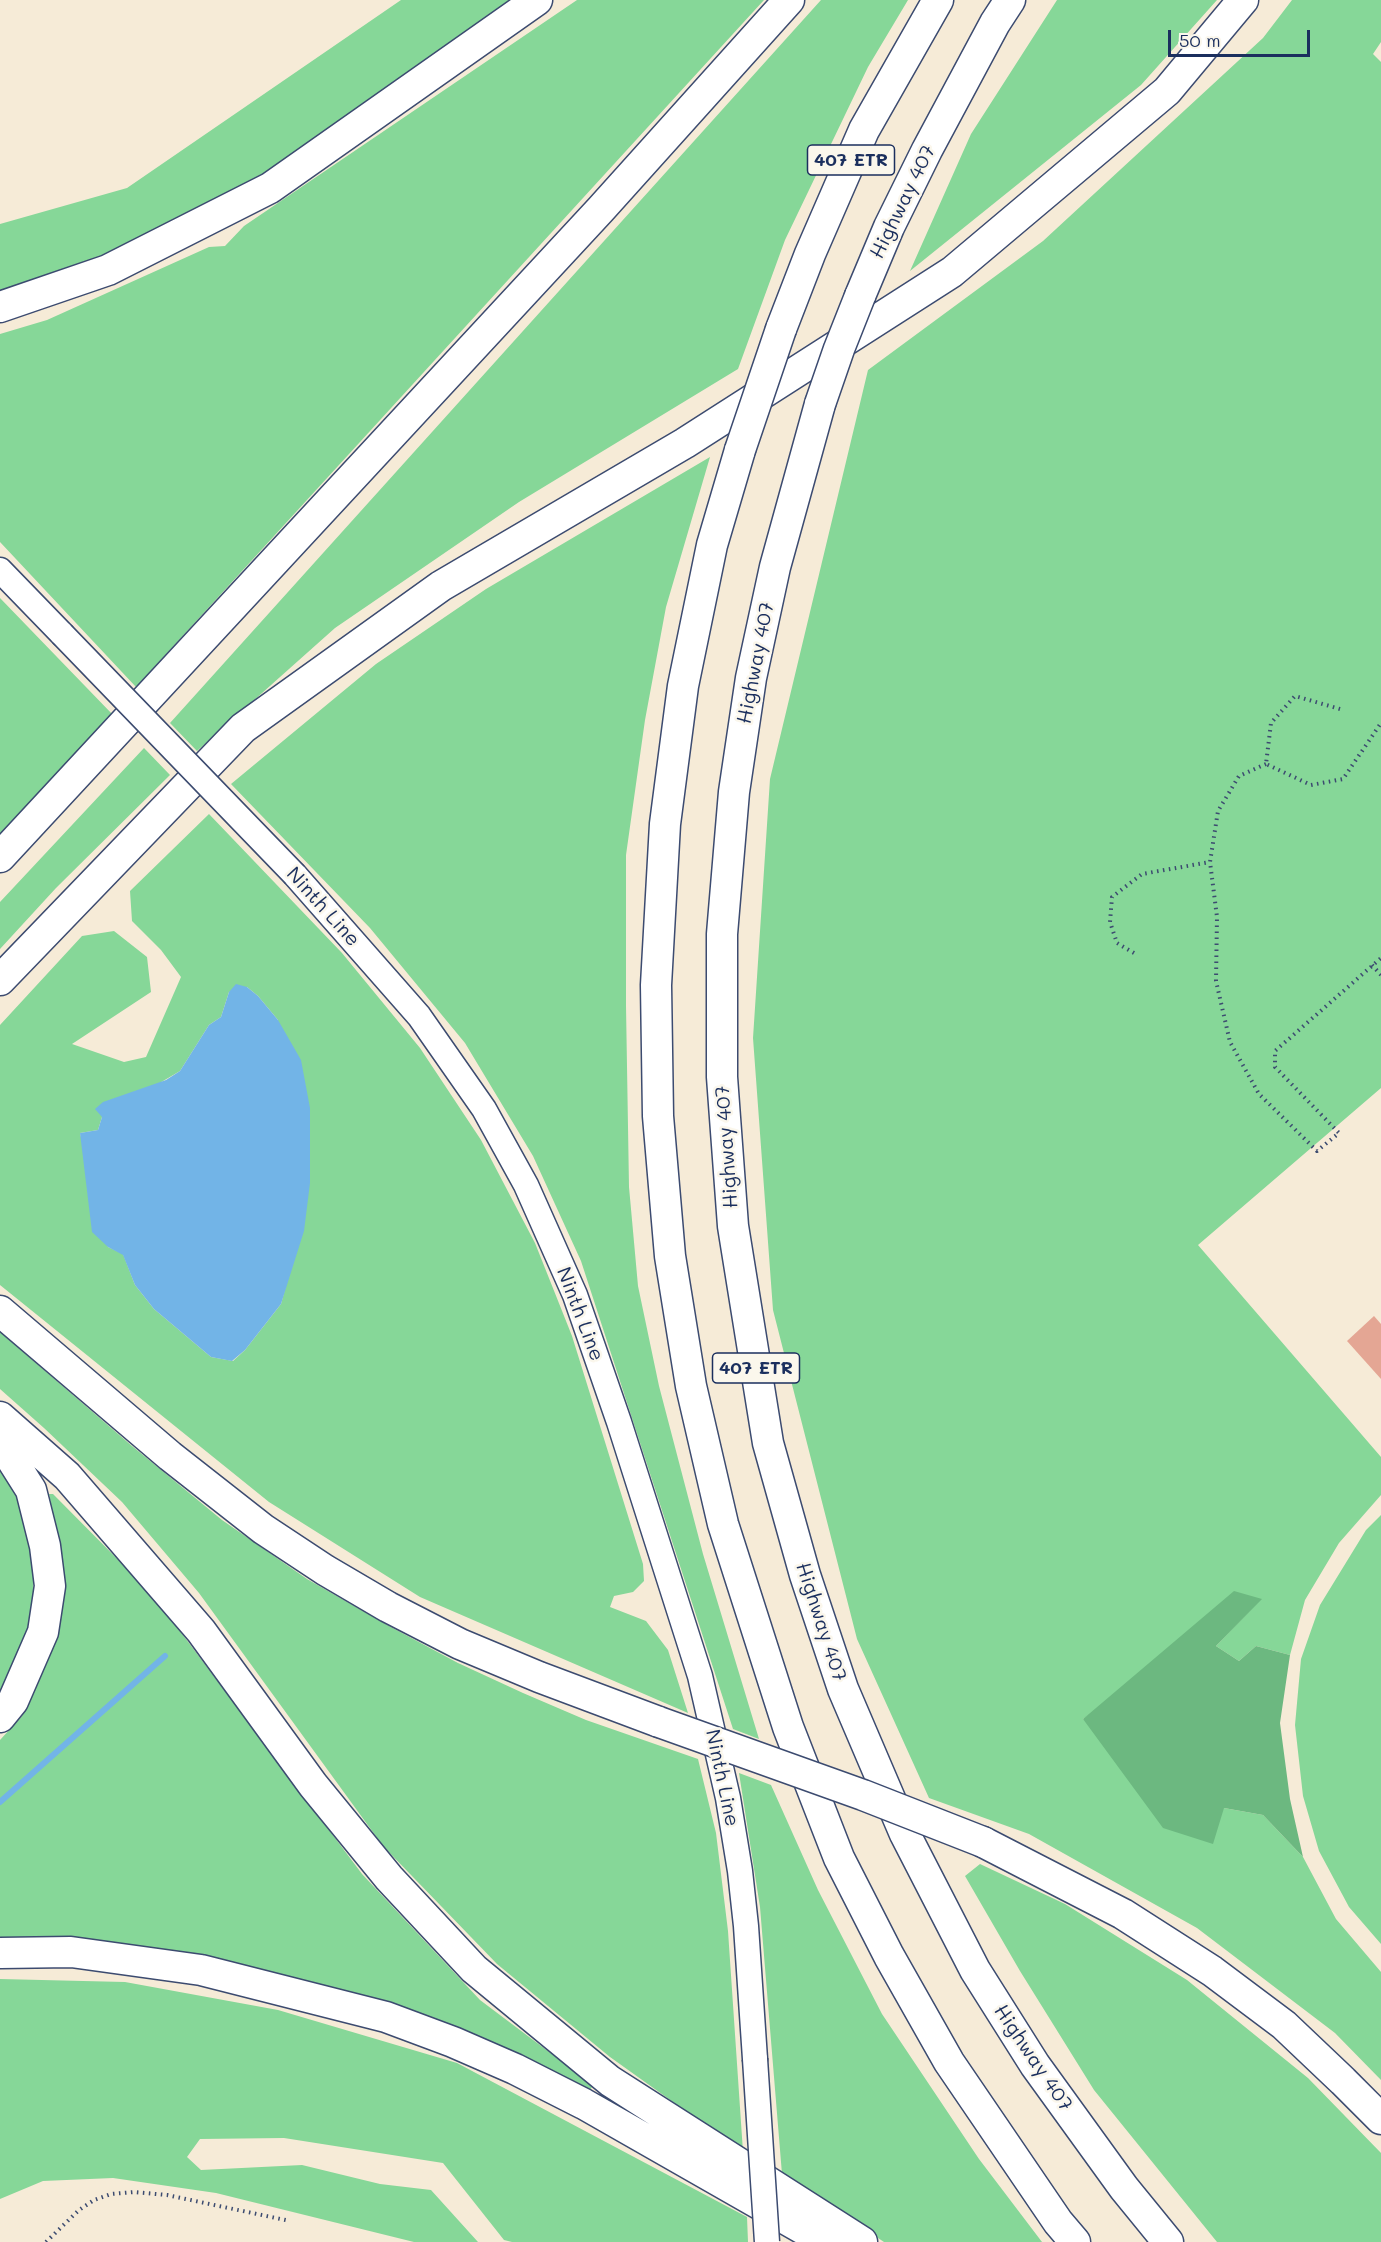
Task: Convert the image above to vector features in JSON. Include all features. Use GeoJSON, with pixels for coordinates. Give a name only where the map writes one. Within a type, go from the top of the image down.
{"type":"FeatureCollection","features":[{"type":"Feature","properties":{"kind":"highway"},"geometry":{"type":"LineString","coordinates":[[0,307],[108,270],[270,188],[537,0]]}},
{"type":"Feature","properties":{"kind":"highway"},"geometry":{"type":"LineString","coordinates":[[0,857],[601,209],[789,0]]}},
{"type":"Feature","properties":{"kind":"highway","name":"407 ETR"},"geometry":{"type":"LineString","coordinates":[[938,0],[864,130],[810,254],[781,329],[740,450],[712,545],[683,686],[665,824],[656,974],[658,1116],[670,1256],[691,1386],[723,1524],[788,1727],[839,1858],[889,1956],[950,2062],[1058,2222],[1075,2242]]}},
{"type":"Feature","properties":{"kind":"highway","name":"Highway 407"},"geometry":{"type":"LineString","coordinates":[[1010,0],[995,23],[927,150],[889,227],[860,296],[820,404],[775,567],[751,678],[734,792],[722,934],[722,1077],[733,1226],[768,1443],[805,1575],[843,1689],[905,1834],[975,1970],[1029,2056],[1124,2188],[1168,2242]]}},
{"type":"Feature","properties":{"kind":"highway"},"geometry":{"type":"LineString","coordinates":[[0,980],[243,728],[441,586],[685,443],[952,272],[1167,91],[1243,0]]}},
{"type":"Feature","properties":{"kind":"highway"},"geometry":{"type":"LineString","coordinates":[[0,1311],[170,1456],[263,1529],[325,1570],[388,1607],[460,1644],[539,1677],[862,1795],[983,1842],[1123,1914],[1212,1971],[1284,2025],[1343,2080],[1381,2120]]}},
{"type":"Feature","properties":{"kind":"highway"},"geometry":{"type":"LineString","coordinates":[[0,1417],[67,1476],[201,1631],[313,1785],[389,1878],[474,1969],[610,2080],[862,2242]]}},
{"type":"Feature","properties":{"kind":"highway"},"geometry":{"type":"LineString","coordinates":[[0,1441],[31,1490],[45,1546],[50,1586],[43,1632],[14,1701],[0,1717]]}},
{"type":"Feature","properties":{"kind":"highway"},"geometry":{"type":"LineString","coordinates":[[0,1953],[71,1952],[201,1970],[386,2017],[463,2046],[584,2104],[826,2242]]}},
{"type":"Feature","properties":{"kind":"main road","name":"Ninth Line"},"geometry":{"type":"LineString","coordinates":[[0,570],[295,875],[419,1016],[484,1109],[526,1185],[575,1295],[619,1422],[700,1676],[728,1798],[740,1871],[755,2059],[766,2242]]}},
{"type":"Feature","properties":{"kind":"path"},"geometry":{"type":"LineString","coordinates":[[1266,764],[1272,723],[1295,696],[1340,709]]}},
{"type":"Feature","properties":{"kind":"path"},"geometry":{"type":"LineString","coordinates":[[1381,723],[1343,778],[1311,785],[1266,764],[1239,776],[1218,811],[1210,862],[1217,917],[1216,981],[1230,1042],[1259,1094],[1317,1151],[1339,1133],[1275,1067],[1275,1051],[1381,958]]}},
{"type":"Feature","properties":{"kind":"path"},"geometry":{"type":"LineString","coordinates":[[1134,953],[1117,943],[1110,922],[1112,897],[1142,874],[1210,862]]}},
{"type":"Feature","properties":{"kind":"path"},"geometry":{"type":"LineString","coordinates":[[1372,965],[1381,975]]}},
{"type":"Feature","properties":{"kind":"path"},"geometry":{"type":"LineString","coordinates":[[46,2242],[79,2210],[94,2200],[111,2194],[134,2192],[166,2195],[291,2221]]}},
{"type":"Feature","properties":{"kind":"green space"},"geometry":{"type":"Polygon","coordinates":[[[401,0],[509,0],[450,55],[167,236],[0,305],[0,224],[127,188],[401,0]]]}},
{"type":"Feature","properties":{"kind":"green space"},"geometry":{"type":"Polygon","coordinates":[[[577,0],[764,0],[136,687],[0,542],[0,334],[47,320],[209,247],[225,246],[244,226],[577,0]]]}},
{"type":"Feature","properties":{"kind":"green space"},"geometry":{"type":"Polygon","coordinates":[[[821,0],[908,0],[868,67],[785,240],[738,369],[519,502],[335,628],[197,751],[170,723],[821,0]]]}},
{"type":"Feature","properties":{"kind":"green space"},"geometry":{"type":"Polygon","coordinates":[[[1057,0],[1217,0],[1141,85],[910,271],[971,134],[1057,0]]]}},
{"type":"Feature","properties":{"kind":"green space"},"geometry":{"type":"Polygon","coordinates":[[[1292,0],[1381,0],[1381,42],[1373,54],[1381,62],[1381,1088],[1198,1245],[1381,1457],[1381,1495],[1339,1543],[1305,1600],[1290,1655],[1256,1646],[1239,1661],[1216,1646],[1261,1599],[1083,1719],[1224,1808],[1263,1815],[1303,1857],[1336,1919],[1381,1972],[1381,2080],[1335,2033],[1197,1928],[1029,1834],[929,1798],[857,1639],[773,1310],[753,1038],[770,779],[868,370],[1043,241],[1263,38],[1292,0]]]}},
{"type":"Feature","properties":{"kind":"green space"},"geometry":{"type":"Polygon","coordinates":[[[710,457],[666,607],[645,720],[626,855],[629,1187],[638,1286],[659,1386],[703,1554],[759,1739],[733,1729],[581,1261],[533,1156],[465,1043],[370,928],[231,784],[376,664],[486,589],[710,457]]]}},
{"type":"Feature","properties":{"kind":"green space"},"geometry":{"type":"Polygon","coordinates":[[[0,598],[114,716],[0,843],[0,598]]]}},
{"type":"Feature","properties":{"kind":"green space"},"geometry":{"type":"Polygon","coordinates":[[[144,748],[170,775],[56,888],[0,949],[0,902],[144,748]]]}},
{"type":"Feature","properties":{"kind":"green space"},"geometry":{"type":"Polygon","coordinates":[[[209,814],[342,953],[420,1048],[481,1140],[535,1243],[572,1336],[643,1564],[644,1581],[633,1592],[614,1596],[610,1607],[646,1621],[668,1650],[688,1713],[420,1597],[269,1502],[0,1285],[0,1025],[82,936],[114,931],[147,957],[151,992],[72,1044],[124,1062],[146,1057],[181,977],[161,950],[132,921],[130,891],[209,814]],[[247,987],[229,992],[221,1017],[209,1025],[180,1071],[102,1117],[98,1130],[80,1133],[108,1247],[123,1254],[135,1285],[154,1309],[211,1357],[233,1361],[245,1350],[281,1304],[288,1278],[278,1020],[258,996],[247,987]]]}},
{"type":"Feature","properties":{"kind":"green space"},"geometry":{"type":"Polygon","coordinates":[[[0,1332],[222,1520],[307,1579],[458,1663],[523,1693],[586,1720],[698,1759],[716,1833],[728,1931],[743,2152],[610,2057],[497,1964],[383,1846],[199,1593],[122,1502],[0,1389],[0,1332]]]}},
{"type":"Feature","properties":{"kind":"green space"},"geometry":{"type":"Polygon","coordinates":[[[0,1469],[23,1507],[34,1558],[33,1605],[23,1654],[0,1701],[0,1469]]]}},
{"type":"Feature","properties":{"kind":"green space"},"geometry":{"type":"Polygon","coordinates":[[[49,1494],[53,1494],[153,1595],[362,1874],[480,2000],[593,2085],[588,2094],[441,2026],[313,1982],[198,1957],[0,1942],[0,1740],[22,1716],[47,1663],[61,1606],[61,1554],[49,1494]]]}},
{"type":"Feature","properties":{"kind":"green space"},"geometry":{"type":"Polygon","coordinates":[[[1381,1515],[1381,1944],[1349,1907],[1319,1851],[1303,1796],[1295,1725],[1301,1659],[1320,1605],[1366,1530],[1381,1515]]]}},
{"type":"Feature","properties":{"kind":"green space"},"geometry":{"type":"Polygon","coordinates":[[[1234,1591],[1262,1599],[1216,1646],[1239,1661],[1256,1646],[1290,1655],[1280,1723],[1290,1799],[1303,1857],[1263,1815],[1224,1808],[1213,1844],[1163,1828],[1083,1719],[1234,1591]]]}},
{"type":"Feature","properties":{"kind":"green space"},"geometry":{"type":"Polygon","coordinates":[[[739,1773],[771,1785],[818,1890],[882,2014],[979,2159],[1042,2242],[884,2242],[782,2174],[760,1907],[739,1773]]]}},
{"type":"Feature","properties":{"kind":"green space"},"geometry":{"type":"Polygon","coordinates":[[[980,1864],[1065,1904],[1187,1980],[1308,2078],[1381,2153],[1381,2242],[1217,2242],[1094,2090],[1020,1971],[965,1876],[980,1864]]]}},
{"type":"Feature","properties":{"kind":"green space"},"geometry":{"type":"Polygon","coordinates":[[[0,1979],[125,1982],[278,2010],[457,2063],[747,2217],[748,2242],[512,2242],[504,2240],[443,2163],[284,2138],[200,2139],[187,2157],[201,2170],[302,2165],[380,2184],[431,2190],[478,2242],[414,2242],[216,2193],[113,2178],[43,2181],[0,2199],[0,1979]]]}},
{"type":"Feature","properties":{"kind":"water"},"geometry":{"type":"Polygon","coordinates":[[[236,984],[247,987],[258,996],[278,1020],[301,1060],[310,1108],[310,1183],[304,1231],[281,1304],[245,1350],[232,1361],[211,1357],[154,1309],[135,1285],[123,1255],[108,1247],[92,1232],[80,1133],[98,1130],[102,1117],[95,1109],[103,1102],[166,1080],[180,1071],[209,1025],[221,1017],[229,992],[236,984]]]}},
{"type":"Feature","properties":{"kind":"building"},"geometry":{"type":"Polygon","coordinates":[[[1374,1316],[1381,1324],[1381,1379],[1347,1341],[1374,1316]]]}},
{"type":"Feature","properties":{"kind":"waterway"},"geometry":{"type":"LineString","coordinates":[[0,1802],[165,1656]]}}]}
